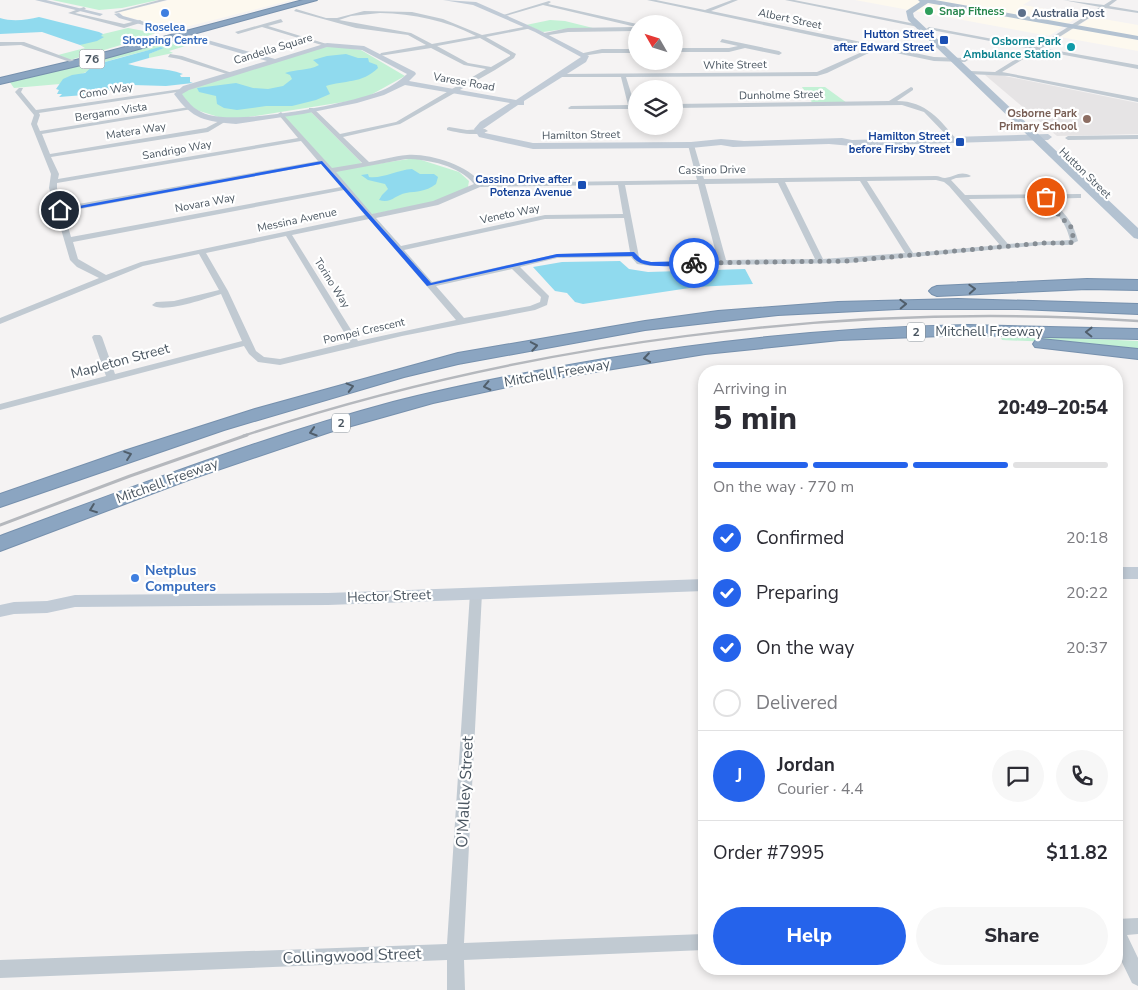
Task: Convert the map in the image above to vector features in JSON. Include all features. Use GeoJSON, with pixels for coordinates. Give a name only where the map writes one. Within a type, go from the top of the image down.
{"type":"FeatureCollection","features":[{"type":"Feature","properties":{"kind":"highway","name":"76"},"geometry":{"type":"LineString","coordinates":[[0,79],[177,35],[303,0]]}},
{"type":"Feature","properties":{"kind":"highway"},"geometry":{"type":"LineString","coordinates":[[177,35],[313,0]]}},
{"type":"Feature","properties":{"kind":"highway","name":"76"},"geometry":{"type":"LineString","coordinates":[[0,79],[177,35]]}},
{"type":"Feature","properties":{"kind":"highway"},"geometry":{"type":"LineString","coordinates":[[715,317],[810,302],[888,293],[1071,284],[1135,283]]}},
{"type":"Feature","properties":{"kind":"highway","name":"Mitchell Freeway"},"geometry":{"type":"LineString","coordinates":[[0,501],[84,470],[261,411],[448,361],[658,324],[715,317],[851,306],[929,303],[1024,303],[1138,309]]}},
{"type":"Feature","properties":{"kind":"highway","name":"Mitchell Freeway"},"geometry":{"type":"LineString","coordinates":[[0,544],[203,468],[373,413],[523,379],[695,350],[806,338],[902,332],[1030,331],[1138,334]]}},
{"type":"Feature","properties":{"kind":"highway"},"geometry":{"type":"LineString","coordinates":[[695,350],[931,340],[1042,344],[1138,354]]}},
{"type":"Feature","properties":{"kind":"main road"},"geometry":{"type":"LineString","coordinates":[[916,23],[909,13],[927,1],[1138,37]]}},
{"type":"Feature","properties":{"kind":"main road","name":"Hutton Street"},"geometry":{"type":"LineString","coordinates":[[927,1],[917,14],[929,29],[1044,139],[1138,235]]}},
{"type":"Feature","properties":{"kind":"main road","name":"Hutton Street"},"geometry":{"type":"LineString","coordinates":[[916,23],[960,59]]}},
{"type":"Feature","properties":{"kind":"main road","name":"Hutton Street"},"geometry":{"type":"LineString","coordinates":[[1044,139],[1138,223]]}},
{"type":"Feature","properties":{"kind":"street"},"geometry":{"type":"LineString","coordinates":[[38,0],[111,14],[265,64]]}},
{"type":"Feature","properties":{"kind":"street"},"geometry":{"type":"LineString","coordinates":[[48,0],[81,9]]}},
{"type":"Feature","properties":{"kind":"street"},"geometry":{"type":"LineString","coordinates":[[111,14],[165,0]]}},
{"type":"Feature","properties":{"kind":"street"},"geometry":{"type":"LineString","coordinates":[[444,0],[476,5],[584,53],[628,51]]}},
{"type":"Feature","properties":{"kind":"street"},"geometry":{"type":"LineString","coordinates":[[502,16],[554,0]]}},
{"type":"Feature","properties":{"kind":"street","name":"Albert Street"},"geometry":{"type":"LineString","coordinates":[[649,0],[926,57],[960,59]]}},
{"type":"Feature","properties":{"kind":"street"},"geometry":{"type":"LineString","coordinates":[[706,12],[736,0]]}},
{"type":"Feature","properties":{"kind":"street"},"geometry":{"type":"LineString","coordinates":[[787,0],[898,22],[916,23]]}},
{"type":"Feature","properties":{"kind":"street"},"geometry":{"type":"LineString","coordinates":[[1065,0],[1138,12]]}},
{"type":"Feature","properties":{"kind":"street"},"geometry":{"type":"LineString","coordinates":[[997,73],[1010,67],[1115,0]]}},
{"type":"Feature","properties":{"kind":"street"},"geometry":{"type":"LineString","coordinates":[[543,4],[628,23]]}},
{"type":"Feature","properties":{"kind":"street"},"geometry":{"type":"LineString","coordinates":[[81,9],[70,12],[124,26],[138,23]]}},
{"type":"Feature","properties":{"kind":"street"},"geometry":{"type":"LineString","coordinates":[[296,10],[326,19],[337,19],[364,12],[410,14],[454,24],[513,54],[512,57],[493,69],[398,123],[338,136]]}},
{"type":"Feature","properties":{"kind":"street"},"geometry":{"type":"LineString","coordinates":[[337,19],[339,22],[356,26],[409,34],[466,64],[493,69]]}},
{"type":"Feature","properties":{"kind":"street"},"geometry":{"type":"LineString","coordinates":[[238,32],[281,21]]}},
{"type":"Feature","properties":{"kind":"street"},"geometry":{"type":"LineString","coordinates":[[262,26],[327,45]]}},
{"type":"Feature","properties":{"kind":"street"},"geometry":{"type":"LineString","coordinates":[[380,55],[524,27]]}},
{"type":"Feature","properties":{"kind":"street"},"geometry":{"type":"LineString","coordinates":[[541,33],[568,30],[628,29]]}},
{"type":"Feature","properties":{"kind":"street"},"geometry":{"type":"LineString","coordinates":[[929,29],[1138,67]]}},
{"type":"Feature","properties":{"kind":"street"},"geometry":{"type":"LineString","coordinates":[[177,35],[275,61]]}},
{"type":"Feature","properties":{"kind":"street"},"geometry":{"type":"LineString","coordinates":[[722,41],[779,53]]}},
{"type":"Feature","properties":{"kind":"street"},"geometry":{"type":"LineString","coordinates":[[0,44],[17,45],[68,62]]}},
{"type":"Feature","properties":{"kind":"street","name":"Candella Square"},"geometry":{"type":"LineString","coordinates":[[181,91],[327,45],[364,48],[380,55],[412,74],[403,82]]}},
{"type":"Feature","properties":{"kind":"street"},"geometry":{"type":"LineString","coordinates":[[683,50],[729,50],[745,46]]}},
{"type":"Feature","properties":{"kind":"street"},"geometry":{"type":"LineString","coordinates":[[219,49],[227,47]]}},
{"type":"Feature","properties":{"kind":"street","name":"White Street"},"geometry":{"type":"LineString","coordinates":[[564,74],[623,76],[817,74],[825,72],[876,47]]}},
{"type":"Feature","properties":{"kind":"street"},"geometry":{"type":"LineString","coordinates":[[239,56],[248,53]]}},
{"type":"Feature","properties":{"kind":"street"},"geometry":{"type":"LineString","coordinates":[[484,133],[479,128],[483,124],[564,74],[585,59],[584,53]]}},
{"type":"Feature","properties":{"kind":"street"},"geometry":{"type":"LineString","coordinates":[[170,56],[180,57],[232,74]]}},
{"type":"Feature","properties":{"kind":"street"},"geometry":{"type":"LineString","coordinates":[[1010,67],[1006,71],[1010,74]]}},
{"type":"Feature","properties":{"kind":"street"},"geometry":{"type":"LineString","coordinates":[[976,74],[1010,74],[1138,100]]}},
{"type":"Feature","properties":{"kind":"street"},"geometry":{"type":"LineString","coordinates":[[976,74],[1040,80]]}},
{"type":"Feature","properties":{"kind":"street"},"geometry":{"type":"LineString","coordinates":[[623,76],[628,90]]}},
{"type":"Feature","properties":{"kind":"street"},"geometry":{"type":"LineString","coordinates":[[181,91],[178,94],[189,109],[225,120],[281,114],[363,101],[403,82]]}},
{"type":"Feature","properties":{"kind":"street","name":"Varese Road"},"geometry":{"type":"LineString","coordinates":[[403,82],[519,102]]}},
{"type":"Feature","properties":{"kind":"street"},"geometry":{"type":"LineString","coordinates":[[22,89],[18,92],[37,117],[34,124],[37,134],[55,174],[56,181],[53,188],[70,240],[74,260],[104,277]]}},
{"type":"Feature","properties":{"kind":"street"},"geometry":{"type":"LineString","coordinates":[[889,104],[911,89]]}},
{"type":"Feature","properties":{"kind":"street","name":"Como Way"},"geometry":{"type":"LineString","coordinates":[[34,112],[181,91]]}},
{"type":"Feature","properties":{"kind":"street","name":"Dunholme Street"},"geometry":{"type":"LineString","coordinates":[[683,106],[915,105],[928,111],[954,141]]}},
{"type":"Feature","properties":{"kind":"street"},"geometry":{"type":"LineString","coordinates":[[571,108],[628,107]]}},
{"type":"Feature","properties":{"kind":"street","name":"Bergamo Vista"},"geometry":{"type":"LineString","coordinates":[[37,134],[189,109]]}},
{"type":"Feature","properties":{"kind":"street"},"geometry":{"type":"LineString","coordinates":[[311,109],[367,164]]}},
{"type":"Feature","properties":{"kind":"street"},"geometry":{"type":"LineString","coordinates":[[281,114],[462,321]]}},
{"type":"Feature","properties":{"kind":"street","name":"Matera Way"},"geometry":{"type":"LineString","coordinates":[[48,156],[208,130],[225,120]]}},
{"type":"Feature","properties":{"kind":"street"},"geometry":{"type":"LineString","coordinates":[[449,129],[484,133]]}},
{"type":"Feature","properties":{"kind":"street","name":"Hamilton Street"},"geometry":{"type":"LineString","coordinates":[[484,133],[504,141],[533,146],[724,145],[741,143],[1044,139]]}},
{"type":"Feature","properties":{"kind":"street"},"geometry":{"type":"LineString","coordinates":[[1068,138],[1138,137]]}},
{"type":"Feature","properties":{"kind":"street","name":"Sandrigo Way"},"geometry":{"type":"LineString","coordinates":[[56,181],[302,139]]}},
{"type":"Feature","properties":{"kind":"street"},"geometry":{"type":"LineString","coordinates":[[691,145],[723,263]]}},
{"type":"Feature","properties":{"kind":"street"},"geometry":{"type":"LineString","coordinates":[[330,171],[406,157],[419,157],[464,171],[478,185]]}},
{"type":"Feature","properties":{"kind":"street"},"geometry":{"type":"LineString","coordinates":[[60,210],[322,162]]}},
{"type":"Feature","properties":{"kind":"street","name":"Cassino Drive"},"geometry":{"type":"LineString","coordinates":[[478,185],[936,178],[946,180],[955,176],[967,176]]}},
{"type":"Feature","properties":{"kind":"street"},"geometry":{"type":"LineString","coordinates":[[862,179],[912,256]]}},
{"type":"Feature","properties":{"kind":"street"},"geometry":{"type":"LineString","coordinates":[[780,180],[820,261]]}},
{"type":"Feature","properties":{"kind":"street"},"geometry":{"type":"LineString","coordinates":[[946,180],[1006,247]]}},
{"type":"Feature","properties":{"kind":"street"},"geometry":{"type":"LineString","coordinates":[[621,183],[635,258],[640,262],[651,264],[820,261],[912,256],[1070,243],[1074,241],[1071,227],[1042,198]]}},
{"type":"Feature","properties":{"kind":"street","name":"Messina Avenue"},"geometry":{"type":"LineString","coordinates":[[0,320],[104,277],[141,264],[448,199],[478,185]]}},
{"type":"Feature","properties":{"kind":"street","name":"Novara Way"},"geometry":{"type":"LineString","coordinates":[[70,240],[345,188]]}},
{"type":"Feature","properties":{"kind":"street"},"geometry":{"type":"LineString","coordinates":[[963,197],[1033,196],[1042,198],[1078,196]]}},
{"type":"Feature","properties":{"kind":"street","name":"Veneto Way"},"geometry":{"type":"LineString","coordinates":[[399,249],[546,217],[627,216]]}},
{"type":"Feature","properties":{"kind":"street","name":"Torino Way"},"geometry":{"type":"LineString","coordinates":[[288,234],[356,344]]}},
{"type":"Feature","properties":{"kind":"street","name":"Pompei Crescent"},"geometry":{"type":"LineString","coordinates":[[201,251],[224,291],[252,352],[261,360],[280,362],[462,321],[532,308],[544,303],[545,296],[513,265]]}},
{"type":"Feature","properties":{"kind":"street"},"geometry":{"type":"LineString","coordinates":[[429,285],[557,256],[634,254]]}},
{"type":"Feature","properties":{"kind":"street"},"geometry":{"type":"LineString","coordinates":[[156,305],[174,304],[224,291]]}},
{"type":"Feature","properties":{"kind":"street"},"geometry":{"type":"LineString","coordinates":[[168,313],[174,304]]}},
{"type":"Feature","properties":{"kind":"street"},"geometry":{"type":"LineString","coordinates":[[97,338],[112,378]]}},
{"type":"Feature","properties":{"kind":"street","name":"Mapleton Street"},"geometry":{"type":"LineString","coordinates":[[0,407],[248,342]]}},
{"type":"Feature","properties":{"kind":"street"},"geometry":{"type":"LineString","coordinates":[[1123,573],[1138,573]]}},
{"type":"Feature","properties":{"kind":"street","name":"Hector Street"},"geometry":{"type":"LineString","coordinates":[[0,611],[14,608],[47,607],[75,602],[328,599],[698,585]]}},
{"type":"Feature","properties":{"kind":"street","name":"O'Malley Street"},"geometry":{"type":"LineString","coordinates":[[456,990],[455,952],[476,593]]}},
{"type":"Feature","properties":{"kind":"street","name":"Hector Street"},"geometry":{"type":"LineString","coordinates":[[0,601],[26,597],[53,598],[75,602]]}},
{"type":"Feature","properties":{"kind":"street"},"geometry":{"type":"LineString","coordinates":[[1123,927],[1138,926]]}},
{"type":"Feature","properties":{"kind":"street","name":"Collingwood Street"},"geometry":{"type":"LineString","coordinates":[[0,969],[698,942]]}},
{"type":"Feature","properties":{"kind":"street"},"geometry":{"type":"LineString","coordinates":[[1123,946],[1138,977]]}},
{"type":"Feature","properties":{"kind":"shaded area"},"geometry":{"type":"Polygon","coordinates":[[[170,0],[292,0],[182,28],[123,16],[120,12],[170,0]]]}},
{"type":"Feature","properties":{"kind":"shaded area"},"geometry":{"type":"Polygon","coordinates":[[[855,0],[1031,0],[1023,5],[1081,15],[1049,36],[855,0]]]}},
{"type":"Feature","properties":{"kind":"shaded area"},"geometry":{"type":"Polygon","coordinates":[[[1092,17],[1138,25],[1138,51],[1060,37],[1092,17]]]}},
{"type":"Feature","properties":{"kind":"shaded area","name":"Osborne Park Primary School"},"geometry":{"type":"Polygon","coordinates":[[[985,75],[1000,75],[1138,103],[1138,134],[1057,136],[985,75]]]}},
{"type":"Feature","properties":{"kind":"green space"},"geometry":{"type":"Polygon","coordinates":[[[52,0],[158,0],[122,8],[99,10],[52,0]]]}},
{"type":"Feature","properties":{"kind":"green space"},"geometry":{"type":"Polygon","coordinates":[[[550,20],[565,21],[593,28],[543,32],[526,25],[550,20]]]}},
{"type":"Feature","properties":{"kind":"green space"},"geometry":{"type":"Polygon","coordinates":[[[128,28],[155,33],[138,40],[70,60],[58,55],[85,48],[80,45],[103,34],[128,28]]]}},
{"type":"Feature","properties":{"kind":"green space"},"geometry":{"type":"Polygon","coordinates":[[[164,41],[192,44],[169,51],[173,53],[149,58],[149,54],[163,48],[102,63],[84,73],[68,77],[60,84],[14,88],[9,81],[164,41]]]}},
{"type":"Feature","properties":{"kind":"green space"},"geometry":{"type":"Polygon","coordinates":[[[333,46],[361,50],[405,76],[367,97],[356,100],[228,120],[193,109],[181,94],[182,91],[321,48],[333,46]]]}},
{"type":"Feature","properties":{"kind":"green space"},"geometry":{"type":"Polygon","coordinates":[[[802,87],[825,87],[847,103],[813,104],[802,87]]]}},
{"type":"Feature","properties":{"kind":"green space"},"geometry":{"type":"Polygon","coordinates":[[[309,110],[362,164],[329,170],[282,114],[309,110]]]}},
{"type":"Feature","properties":{"kind":"green space"},"geometry":{"type":"Polygon","coordinates":[[[415,158],[459,172],[469,181],[468,187],[437,201],[369,215],[331,171],[415,158]]]}},
{"type":"Feature","properties":{"kind":"green space"},"geometry":{"type":"Polygon","coordinates":[[[1001,338],[1072,338],[1138,341],[1138,350],[1074,343],[1002,340],[1001,338]]]}},
{"type":"Feature","properties":{"kind":"water"},"geometry":{"type":"Polygon","coordinates":[[[39,17],[99,32],[104,37],[97,41],[80,45],[42,32],[0,34],[0,18],[20,20],[39,17]]]}},
{"type":"Feature","properties":{"kind":"water"},"geometry":{"type":"Polygon","coordinates":[[[160,47],[164,48],[149,54],[149,58],[128,64],[183,74],[180,75],[181,77],[190,77],[190,82],[193,83],[166,86],[133,85],[132,87],[100,91],[97,94],[59,97],[62,94],[57,94],[59,90],[56,89],[63,79],[85,73],[93,66],[105,62],[160,47]]]}},
{"type":"Feature","properties":{"kind":"water"},"geometry":{"type":"Polygon","coordinates":[[[346,54],[358,58],[368,58],[369,62],[377,65],[378,68],[366,77],[326,86],[330,94],[316,100],[292,106],[266,106],[237,110],[224,108],[217,104],[216,96],[199,92],[197,88],[236,83],[253,88],[268,89],[283,86],[292,79],[290,75],[285,73],[319,65],[313,60],[346,54]]]}},
{"type":"Feature","properties":{"kind":"water"},"geometry":{"type":"Polygon","coordinates":[[[412,169],[420,174],[434,174],[438,177],[436,184],[425,190],[402,194],[387,201],[379,200],[388,189],[385,184],[368,180],[361,175],[368,174],[369,177],[379,177],[412,169]]]}},
{"type":"Feature","properties":{"kind":"water"},"geometry":{"type":"Polygon","coordinates":[[[620,261],[629,269],[648,272],[745,269],[753,284],[696,287],[583,304],[575,302],[567,293],[555,291],[533,267],[562,262],[620,261]]]}},
{"type":"Feature","properties":{"kind":"railway"},"geometry":{"type":"LineString","coordinates":[[243,436],[350,404],[460,376],[572,353],[685,336],[799,324],[913,317],[1026,316],[1138,321]]}},
{"type":"Feature","properties":{"kind":"railway"},"geometry":{"type":"LineString","coordinates":[[0,525],[130,476],[247,435]]}},
{"type":"Feature","properties":{"kind":"way so far"},"geometry":{"type":"LineString","coordinates":[[694,263],[848,261],[1042,243],[1062,244],[1074,241],[1071,227],[1048,201],[1042,198],[1046,197]]}},
{"type":"Feature","properties":{"kind":"place","name":"Snap Fitness"},"geometry":{"type":"Point","coordinates":[929,11]}},
{"type":"Feature","properties":{"kind":"place","name":"Roselea Shopping Centre"},"geometry":{"type":"Point","coordinates":[165,13]}},
{"type":"Feature","properties":{"kind":"place","name":"Australia Post"},"geometry":{"type":"Point","coordinates":[1022,13]}},
{"type":"Feature","properties":{"kind":"place","name":"Hutton Street after Edward Street"},"geometry":{"type":"Point","coordinates":[944,40]}},
{"type":"Feature","properties":{"kind":"place","name":"Osborne Park Ambulance Station"},"geometry":{"type":"Point","coordinates":[1071,47]}},
{"type":"Feature","properties":{"kind":"place","name":"Osborne Park Primary School"},"geometry":{"type":"Point","coordinates":[1087,119]}},
{"type":"Feature","properties":{"kind":"place","name":"Hamilton Street before Firsby Street"},"geometry":{"type":"Point","coordinates":[960,142]}},
{"type":"Feature","properties":{"kind":"place","name":"Cassino Drive after Potenza Avenue"},"geometry":{"type":"Point","coordinates":[582,185]}},
{"type":"Feature","properties":{"kind":"place","name":"Netplus Computers"},"geometry":{"type":"Point","coordinates":[135,578]}},
{"type":"Feature","properties":{"kind":"route"},"geometry":{"type":"LineString","coordinates":[[60,210],[322,162],[429,285],[567,255],[634,254],[635,258],[640,262],[651,264],[694,263]]}}]}
